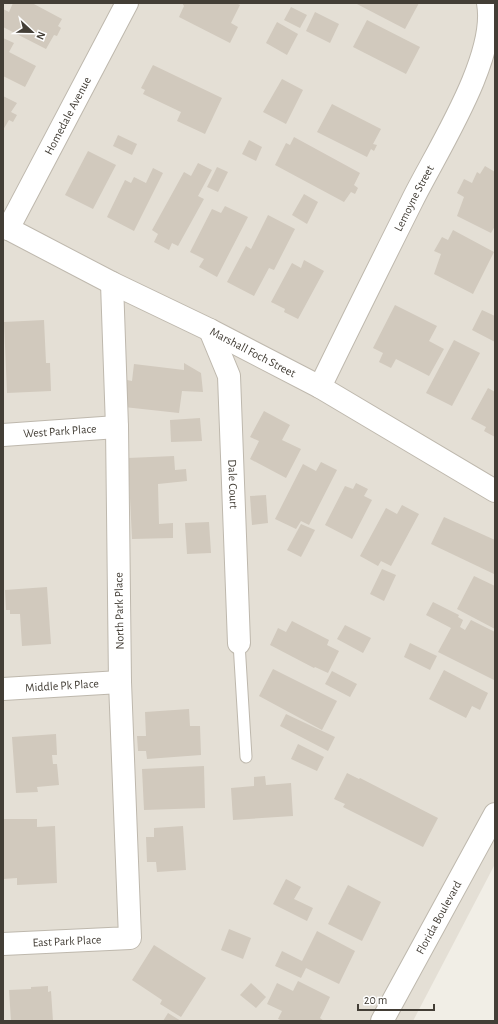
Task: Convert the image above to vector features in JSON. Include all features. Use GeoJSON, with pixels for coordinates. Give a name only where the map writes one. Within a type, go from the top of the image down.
{"type":"FeatureCollection","features":[{"type":"Feature","properties":{"kind":"street","name":"Homedale Avenue"},"geometry":{"type":"LineString","coordinates":[[6,228],[127,3]]}},
{"type":"Feature","properties":{"kind":"street","name":"Lemoyne Street"},"geometry":{"type":"LineString","coordinates":[[320,387],[413,199],[473,83],[490,15],[488,3]]}},
{"type":"Feature","properties":{"kind":"street","name":"Marshall Foch Street"},"geometry":{"type":"LineString","coordinates":[[6,228],[320,387],[495,491]]}},
{"type":"Feature","properties":{"kind":"street","name":"North Park Place"},"geometry":{"type":"LineString","coordinates":[[112,283],[117,427],[120,682],[130,938]]}},
{"type":"Feature","properties":{"kind":"street","name":"Dale Court"},"geometry":{"type":"LineString","coordinates":[[210,330],[229,376],[239,642]]}},
{"type":"Feature","properties":{"kind":"street","name":"West Park Place"},"geometry":{"type":"LineString","coordinates":[[3,435],[117,427]]}},
{"type":"Feature","properties":{"kind":"street","name":"Middle Pk Place"},"geometry":{"type":"LineString","coordinates":[[3,689],[120,682]]}},
{"type":"Feature","properties":{"kind":"street","name":"Florida Boulevard"},"geometry":{"type":"LineString","coordinates":[[382,1021],[495,814]]}},
{"type":"Feature","properties":{"kind":"street","name":"East Park Place"},"geometry":{"type":"LineString","coordinates":[[3,944],[130,938]]}},
{"type":"Feature","properties":{"kind":"lane"},"geometry":{"type":"LineString","coordinates":[[239,642],[246,757]]}},
{"type":"Feature","properties":{"kind":"shaded area"},"geometry":{"type":"Polygon","coordinates":[[[3,3],[495,3],[495,864],[413,1021],[3,1021],[3,3]]]}},
{"type":"Feature","properties":{"kind":"building"},"geometry":{"type":"Polygon","coordinates":[[[13,3],[32,3],[62,19],[58,26],[61,28],[57,36],[54,35],[46,49],[3,27],[3,9],[9,12],[13,3]]]}},
{"type":"Feature","properties":{"kind":"building"},"geometry":{"type":"Polygon","coordinates":[[[182,3],[236,3],[240,5],[231,23],[238,27],[230,43],[179,17],[184,6],[182,3]]]}},
{"type":"Feature","properties":{"kind":"building"},"geometry":{"type":"Polygon","coordinates":[[[355,3],[419,3],[405,29],[355,3]]]}},
{"type":"Feature","properties":{"kind":"building"},"geometry":{"type":"Polygon","coordinates":[[[291,7],[307,15],[300,28],[284,20],[291,7]]]}},
{"type":"Feature","properties":{"kind":"building"},"geometry":{"type":"Polygon","coordinates":[[[315,12],[339,24],[330,43],[306,31],[315,12]]]}},
{"type":"Feature","properties":{"kind":"building"},"geometry":{"type":"Polygon","coordinates":[[[367,20],[420,47],[406,74],[353,47],[367,20]]]}},
{"type":"Feature","properties":{"kind":"building"},"geometry":{"type":"Polygon","coordinates":[[[277,22],[298,34],[287,55],[266,43],[277,22]]]}},
{"type":"Feature","properties":{"kind":"building"},"geometry":{"type":"Polygon","coordinates":[[[3,38],[14,43],[9,52],[36,66],[25,87],[3,76],[3,38]]]}},
{"type":"Feature","properties":{"kind":"building"},"geometry":{"type":"Polygon","coordinates":[[[153,65],[222,98],[205,134],[177,121],[181,112],[143,94],[145,90],[141,88],[153,65]]]}},
{"type":"Feature","properties":{"kind":"building"},"geometry":{"type":"Polygon","coordinates":[[[282,79],[303,90],[286,124],[263,112],[282,79]]]}},
{"type":"Feature","properties":{"kind":"building"},"geometry":{"type":"Polygon","coordinates":[[[3,96],[17,103],[11,112],[17,115],[13,122],[9,120],[3,130],[3,96]]]}},
{"type":"Feature","properties":{"kind":"building"},"geometry":{"type":"Polygon","coordinates":[[[332,104],[381,129],[373,144],[377,145],[374,151],[371,149],[367,157],[317,132],[332,104]]]}},
{"type":"Feature","properties":{"kind":"building"},"geometry":{"type":"Polygon","coordinates":[[[118,135],[137,144],[132,155],[113,146],[118,135]]]}},
{"type":"Feature","properties":{"kind":"building"},"geometry":{"type":"Polygon","coordinates":[[[294,137],[360,173],[354,185],[358,188],[355,194],[351,192],[344,202],[275,165],[286,143],[290,145],[294,137]]]}},
{"type":"Feature","properties":{"kind":"building"},"geometry":{"type":"Polygon","coordinates":[[[249,140],[262,147],[256,161],[242,154],[249,140]]]}},
{"type":"Feature","properties":{"kind":"building"},"geometry":{"type":"Polygon","coordinates":[[[88,151],[116,165],[93,209],[65,195],[88,151]]]}},
{"type":"Feature","properties":{"kind":"building"},"geometry":{"type":"Polygon","coordinates":[[[198,163],[212,170],[198,196],[204,199],[178,246],[172,243],[169,250],[154,242],[158,234],[152,230],[184,172],[191,176],[198,163]]]}},
{"type":"Feature","properties":{"kind":"building"},"geometry":{"type":"Polygon","coordinates":[[[485,166],[495,172],[495,226],[491,233],[457,216],[464,197],[457,193],[464,179],[472,183],[477,172],[480,174],[485,166]]]}},
{"type":"Feature","properties":{"kind":"building"},"geometry":{"type":"Polygon","coordinates":[[[217,167],[228,172],[218,192],[207,187],[217,167]]]}},
{"type":"Feature","properties":{"kind":"building"},"geometry":{"type":"Polygon","coordinates":[[[153,168],[163,173],[134,231],[107,217],[125,180],[131,183],[134,177],[146,183],[153,168]]]}},
{"type":"Feature","properties":{"kind":"building"},"geometry":{"type":"Polygon","coordinates":[[[304,194],[318,202],[307,224],[292,215],[304,194]]]}},
{"type":"Feature","properties":{"kind":"building"},"geometry":{"type":"Polygon","coordinates":[[[225,206],[248,217],[217,277],[199,267],[204,259],[190,252],[212,209],[221,213],[225,206]]]}},
{"type":"Feature","properties":{"kind":"building"},"geometry":{"type":"Polygon","coordinates":[[[268,215],[295,229],[274,270],[269,268],[254,296],[227,282],[246,246],[251,249],[268,215]]]}},
{"type":"Feature","properties":{"kind":"building"},"geometry":{"type":"Polygon","coordinates":[[[453,230],[494,252],[473,294],[434,274],[441,254],[434,251],[442,237],[448,240],[453,230]]]}},
{"type":"Feature","properties":{"kind":"building"},"geometry":{"type":"Polygon","coordinates":[[[304,260],[324,271],[298,319],[284,312],[285,309],[271,302],[292,263],[301,268],[304,260]]]}},
{"type":"Feature","properties":{"kind":"building"},"geometry":{"type":"Polygon","coordinates":[[[395,305],[437,326],[429,341],[444,349],[429,376],[396,359],[391,368],[379,362],[383,353],[373,348],[395,305]]]}},
{"type":"Feature","properties":{"kind":"building"},"geometry":{"type":"Polygon","coordinates":[[[482,310],[495,316],[495,342],[472,330],[482,310]]]}},
{"type":"Feature","properties":{"kind":"building"},"geometry":{"type":"Polygon","coordinates":[[[44,320],[46,363],[50,363],[51,391],[7,393],[4,322],[44,320]]]}},
{"type":"Feature","properties":{"kind":"building"},"geometry":{"type":"Polygon","coordinates":[[[454,340],[480,353],[452,406],[426,393],[454,340]]]}},
{"type":"Feature","properties":{"kind":"building"},"geometry":{"type":"Polygon","coordinates":[[[184,363],[201,373],[203,392],[182,391],[179,413],[124,407],[127,380],[132,381],[134,364],[184,370],[184,363]]]}},
{"type":"Feature","properties":{"kind":"building"},"geometry":{"type":"Polygon","coordinates":[[[488,388],[495,392],[495,437],[484,431],[486,427],[471,419],[488,388]]]}},
{"type":"Feature","properties":{"kind":"building"},"geometry":{"type":"Polygon","coordinates":[[[264,411],[290,425],[282,440],[301,449],[286,478],[250,459],[259,441],[250,437],[264,411]]]}},
{"type":"Feature","properties":{"kind":"building"},"geometry":{"type":"Polygon","coordinates":[[[200,418],[202,441],[171,442],[170,420],[200,418]]]}},
{"type":"Feature","properties":{"kind":"building"},"geometry":{"type":"Polygon","coordinates":[[[174,456],[175,470],[186,469],[187,481],[158,484],[159,524],[173,523],[173,538],[132,539],[128,458],[174,456]]]}},
{"type":"Feature","properties":{"kind":"building"},"geometry":{"type":"Polygon","coordinates":[[[321,462],[337,470],[309,525],[301,521],[296,529],[275,519],[303,464],[316,471],[321,462]]]}},
{"type":"Feature","properties":{"kind":"building"},"geometry":{"type":"Polygon","coordinates":[[[356,483],[368,489],[364,496],[372,500],[352,539],[325,525],[345,486],[353,489],[356,483]]]}},
{"type":"Feature","properties":{"kind":"building"},"geometry":{"type":"Polygon","coordinates":[[[266,495],[268,523],[252,525],[250,496],[266,495]]]}},
{"type":"Feature","properties":{"kind":"building"},"geometry":{"type":"Polygon","coordinates":[[[402,505],[419,514],[391,566],[381,561],[378,566],[360,556],[386,508],[397,514],[402,505]]]}},
{"type":"Feature","properties":{"kind":"building"},"geometry":{"type":"Polygon","coordinates":[[[444,517],[495,540],[494,574],[431,544],[444,517]]]}},
{"type":"Feature","properties":{"kind":"building"},"geometry":{"type":"Polygon","coordinates":[[[209,522],[211,553],[187,554],[185,523],[209,522]]]}},
{"type":"Feature","properties":{"kind":"building"},"geometry":{"type":"Polygon","coordinates":[[[301,524],[315,530],[301,557],[287,550],[301,524]]]}},
{"type":"Feature","properties":{"kind":"building"},"geometry":{"type":"Polygon","coordinates":[[[382,569],[396,575],[384,601],[370,594],[382,569]]]}},
{"type":"Feature","properties":{"kind":"building"},"geometry":{"type":"Polygon","coordinates":[[[474,576],[495,586],[495,629],[457,609],[474,576]]]}},
{"type":"Feature","properties":{"kind":"building"},"geometry":{"type":"Polygon","coordinates":[[[47,587],[51,644],[22,646],[20,614],[10,614],[10,610],[6,610],[5,590],[47,587]]]}},
{"type":"Feature","properties":{"kind":"building"},"geometry":{"type":"Polygon","coordinates":[[[433,602],[459,615],[458,617],[463,620],[460,627],[465,630],[471,620],[495,632],[494,680],[438,652],[451,628],[426,615],[433,602]]]}},
{"type":"Feature","properties":{"kind":"building"},"geometry":{"type":"Polygon","coordinates":[[[292,621],[329,640],[327,645],[339,651],[328,673],[315,667],[314,668],[270,645],[278,628],[286,632],[292,621]]]}},
{"type":"Feature","properties":{"kind":"building"},"geometry":{"type":"Polygon","coordinates":[[[345,625],[371,638],[363,653],[337,639],[345,625]]]}},
{"type":"Feature","properties":{"kind":"building"},"geometry":{"type":"Polygon","coordinates":[[[410,643],[437,656],[430,670],[404,657],[410,643]]]}},
{"type":"Feature","properties":{"kind":"building"},"geometry":{"type":"Polygon","coordinates":[[[273,669],[337,701],[322,730],[259,696],[273,669]]]}},
{"type":"Feature","properties":{"kind":"building"},"geometry":{"type":"Polygon","coordinates":[[[444,670],[488,693],[480,710],[472,706],[466,718],[429,699],[444,670]]]}},
{"type":"Feature","properties":{"kind":"building"},"geometry":{"type":"Polygon","coordinates":[[[332,671],[357,684],[350,697],[325,684],[332,671]]]}},
{"type":"Feature","properties":{"kind":"building"},"geometry":{"type":"Polygon","coordinates":[[[189,709],[190,726],[200,726],[201,755],[147,759],[146,751],[138,751],[137,736],[146,736],[145,712],[189,709]]]}},
{"type":"Feature","properties":{"kind":"building"},"geometry":{"type":"Polygon","coordinates":[[[286,714],[335,737],[328,751],[280,726],[286,714]]]}},
{"type":"Feature","properties":{"kind":"building"},"geometry":{"type":"Polygon","coordinates":[[[56,734],[57,755],[52,755],[53,764],[57,764],[59,785],[37,787],[38,792],[16,793],[12,737],[56,734]]]}},
{"type":"Feature","properties":{"kind":"building"},"geometry":{"type":"Polygon","coordinates":[[[298,744],[324,757],[317,771],[291,759],[298,744]]]}},
{"type":"Feature","properties":{"kind":"building"},"geometry":{"type":"Polygon","coordinates":[[[204,766],[205,808],[144,810],[142,769],[204,766]]]}},
{"type":"Feature","properties":{"kind":"building"},"geometry":{"type":"Polygon","coordinates":[[[347,773],[359,779],[360,778],[438,818],[423,847],[343,807],[345,804],[334,799],[347,773]]]}},
{"type":"Feature","properties":{"kind":"building"},"geometry":{"type":"Polygon","coordinates":[[[265,776],[266,785],[291,783],[293,816],[233,820],[231,788],[254,786],[254,777],[265,776]]]}},
{"type":"Feature","properties":{"kind":"building"},"geometry":{"type":"Polygon","coordinates":[[[3,819],[37,819],[37,827],[55,826],[57,883],[17,885],[17,878],[3,879],[3,819]]]}},
{"type":"Feature","properties":{"kind":"building"},"geometry":{"type":"Polygon","coordinates":[[[183,826],[186,870],[157,872],[156,862],[147,862],[146,837],[154,837],[154,828],[183,826]]]}},
{"type":"Feature","properties":{"kind":"building"},"geometry":{"type":"Polygon","coordinates":[[[286,879],[301,887],[294,899],[313,908],[307,921],[273,904],[286,879]]]}},
{"type":"Feature","properties":{"kind":"building"},"geometry":{"type":"Polygon","coordinates":[[[348,885],[381,902],[362,941],[328,924],[348,885]]]}},
{"type":"Feature","properties":{"kind":"building"},"geometry":{"type":"Polygon","coordinates":[[[229,929],[251,938],[243,959],[221,950],[229,929]]]}},
{"type":"Feature","properties":{"kind":"building"},"geometry":{"type":"Polygon","coordinates":[[[317,931],[355,951],[339,984],[306,968],[301,978],[275,966],[282,951],[302,961],[317,931]]]}},
{"type":"Feature","properties":{"kind":"building"},"geometry":{"type":"Polygon","coordinates":[[[154,945],[206,978],[181,1017],[160,1004],[162,1000],[132,980],[154,945]]]}},
{"type":"Feature","properties":{"kind":"building"},"geometry":{"type":"Polygon","coordinates":[[[298,981],[330,997],[320,1018],[324,1021],[283,1021],[278,1019],[282,1011],[267,1004],[277,983],[293,991],[298,981]]]}},
{"type":"Feature","properties":{"kind":"building"},"geometry":{"type":"Polygon","coordinates":[[[251,983],[266,997],[256,1008],[240,995],[251,983]]]}},
{"type":"Feature","properties":{"kind":"building"},"geometry":{"type":"Polygon","coordinates":[[[48,986],[48,992],[51,991],[53,1021],[11,1021],[9,990],[31,989],[31,987],[48,986]]]}},
{"type":"Feature","properties":{"kind":"building"},"geometry":{"type":"Polygon","coordinates":[[[168,1013],[181,1021],[163,1021],[168,1013]]]}}]}
